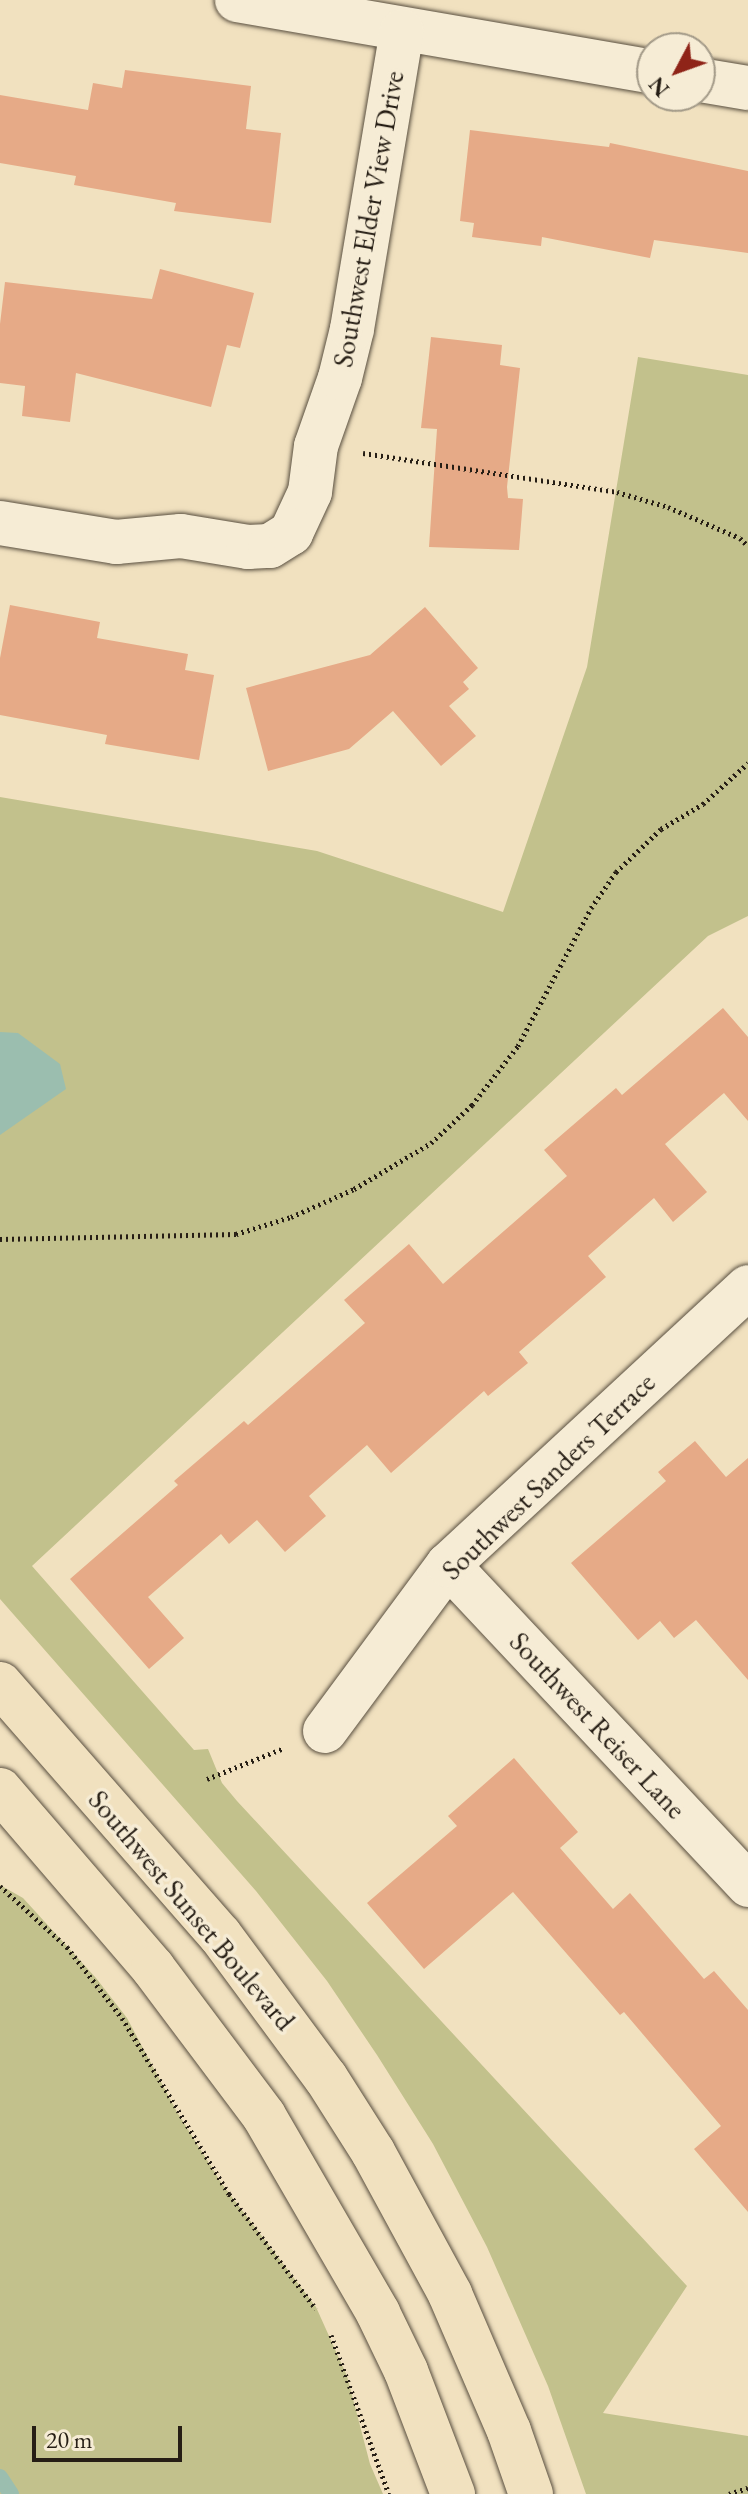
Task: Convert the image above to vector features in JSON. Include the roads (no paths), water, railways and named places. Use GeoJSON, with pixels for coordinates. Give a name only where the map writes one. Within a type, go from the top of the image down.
{"type":"FeatureCollection","features":[{"type":"Feature","properties":{"kind":"main road","name":"Southwest Sunset Boulevard"},"geometry":{"type":"LineString","coordinates":[[0,1684],[220,1935],[326,2078],[373,2152],[450,2294],[509,2431],[531,2494]]}},
{"type":"Feature","properties":{"kind":"main road"},"geometry":{"type":"LineString","coordinates":[[0,1790],[153,1968],[264,2116],[378,2313],[406,2371],[453,2494]]}},
{"type":"Feature","properties":{"kind":"street"},"geometry":{"type":"LineString","coordinates":[[237,0],[636,69]]}},
{"type":"Feature","properties":{"kind":"street","name":"Southwest Elder View Drive"},"geometry":{"type":"LineString","coordinates":[[0,523],[116,542],[181,536],[248,547],[270,546],[291,533],[315,471],[316,446],[340,378],[352,329],[402,31]]}},
{"type":"Feature","properties":{"kind":"street"},"geometry":{"type":"LineString","coordinates":[[716,83],[748,88]]}},
{"type":"Feature","properties":{"kind":"street","name":"Southwest Sanders Terrace"},"geometry":{"type":"LineString","coordinates":[[325,1731],[448,1565],[748,1287]]}},
{"type":"Feature","properties":{"kind":"street","name":"Southwest Reiser Lane"},"geometry":{"type":"LineString","coordinates":[[448,1565],[748,1885]]}},
{"type":"Feature","properties":{"kind":"waterway"},"geometry":{"type":"LineString","coordinates":[[0,2477],[11,2494]]}}]}
